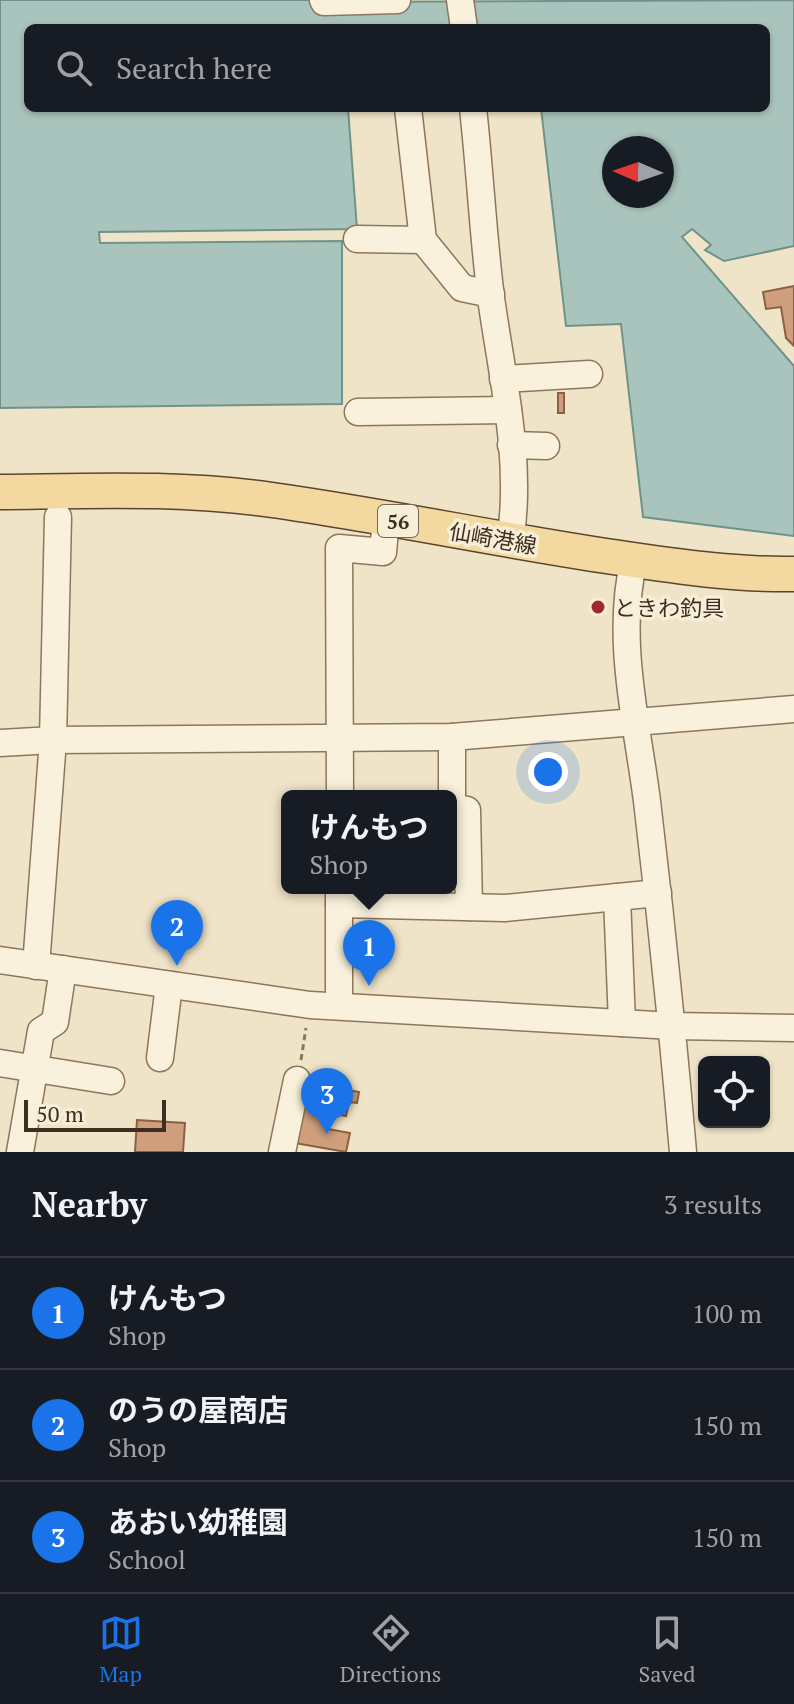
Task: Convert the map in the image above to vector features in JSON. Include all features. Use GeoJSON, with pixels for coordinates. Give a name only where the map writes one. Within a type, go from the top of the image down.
{"type":"FeatureCollection","features":[{"type":"Feature","properties":{"kind":"main road","name":"仙崎港線"},"geometry":{"type":"LineString","coordinates":[[0,492],[178,491],[271,500],[510,542],[634,560],[742,575],[794,574]]}},
{"type":"Feature","properties":{"kind":"street"},"geometry":{"type":"LineString","coordinates":[[323,0],[397,0]]}},
{"type":"Feature","properties":{"kind":"street"},"geometry":{"type":"LineString","coordinates":[[460,0],[463,24]]}},
{"type":"Feature","properties":{"kind":"street"},"geometry":{"type":"LineString","coordinates":[[408,112],[423,240],[462,288],[491,294]]}},
{"type":"Feature","properties":{"kind":"street"},"geometry":{"type":"LineString","coordinates":[[473,112],[491,294],[511,445],[515,511],[510,542]]}},
{"type":"Feature","properties":{"kind":"street"},"geometry":{"type":"LineString","coordinates":[[357,239],[423,240]]}},
{"type":"Feature","properties":{"kind":"street"},"geometry":{"type":"LineString","coordinates":[[503,379],[589,374]]}},
{"type":"Feature","properties":{"kind":"street"},"geometry":{"type":"LineString","coordinates":[[358,412],[508,410]]}},
{"type":"Feature","properties":{"kind":"street"},"geometry":{"type":"LineString","coordinates":[[511,445],[546,446]]}},
{"type":"Feature","properties":{"kind":"street"},"geometry":{"type":"LineString","coordinates":[[36,966],[53,740],[58,517]]}},
{"type":"Feature","properties":{"kind":"street"},"geometry":{"type":"LineString","coordinates":[[340,790],[339,548],[383,552],[386,519]]}},
{"type":"Feature","properties":{"kind":"street"},"geometry":{"type":"LineString","coordinates":[[634,560],[627,590],[629,666],[673,1026],[683,1152]]}},
{"type":"Feature","properties":{"kind":"street"},"geometry":{"type":"LineString","coordinates":[[0,743],[452,737],[794,709]]}},
{"type":"Feature","properties":{"kind":"street"},"geometry":{"type":"LineString","coordinates":[[452,737],[452,790]]}},
{"type":"Feature","properties":{"kind":"street"},"geometry":{"type":"LineString","coordinates":[[457,808],[467,810],[469,907]]}},
{"type":"Feature","properties":{"kind":"street"},"geometry":{"type":"LineString","coordinates":[[339,1006],[339,896],[505,908],[658,893]]}},
{"type":"Feature","properties":{"kind":"street"},"geometry":{"type":"LineString","coordinates":[[617,897],[622,1023]]}},
{"type":"Feature","properties":{"kind":"street"},"geometry":{"type":"LineString","coordinates":[[0,960],[310,1005],[673,1026],[794,1028]]}},
{"type":"Feature","properties":{"kind":"street"},"geometry":{"type":"LineString","coordinates":[[20,1152],[41,1031],[55,1022],[63,969]]}},
{"type":"Feature","properties":{"kind":"street"},"geometry":{"type":"LineString","coordinates":[[160,1058],[169,985]]}},
{"type":"Feature","properties":{"kind":"street"},"geometry":{"type":"LineString","coordinates":[[0,1063],[111,1081]]}},
{"type":"Feature","properties":{"kind":"street"},"geometry":{"type":"LineString","coordinates":[[282,1152],[297,1080]]}},
{"type":"Feature","properties":{"kind":"path"},"geometry":{"type":"LineString","coordinates":[[297,1080],[310,1005]]}},
{"type":"Feature","properties":{"kind":"water"},"geometry":{"type":"Polygon","coordinates":[[[0,0],[794,0],[794,246],[724,261],[705,250],[711,245],[692,229],[682,237],[794,366],[794,536],[643,517],[621,324],[566,326],[541,112],[770,112],[770,24],[24,24],[24,112],[348,112],[357,229],[99,232],[100,243],[342,241],[342,404],[0,408],[0,0]]]}},
{"type":"Feature","properties":{"kind":"building"},"geometry":{"type":"Polygon","coordinates":[[[794,286],[794,346],[786,338],[781,307],[766,309],[763,292],[794,286]]]}},
{"type":"Feature","properties":{"kind":"building"},"geometry":{"type":"Polygon","coordinates":[[[558,393],[564,393],[564,413],[558,413],[558,393]]]}},
{"type":"Feature","properties":{"kind":"building"},"geometry":{"type":"Polygon","coordinates":[[[301,1081],[359,1092],[357,1103],[349,1102],[346,1116],[331,1113],[328,1129],[350,1133],[346,1152],[289,1142],[301,1081]]]}},
{"type":"Feature","properties":{"kind":"building"},"geometry":{"type":"Polygon","coordinates":[[[137,1120],[185,1123],[183,1152],[135,1152],[137,1120]]]}},
{"type":"Feature","properties":{"kind":"place","name":"ときわ釣具"},"geometry":{"type":"Point","coordinates":[598,607]}},
{"type":"Feature","properties":{"kind":"place","name":"のうの屋商店"},"geometry":{"type":"Point","coordinates":[177,966]}},
{"type":"Feature","properties":{"kind":"place","name":"けんもつ"},"geometry":{"type":"Point","coordinates":[369,986]}},
{"type":"Feature","properties":{"kind":"place","name":"あおい幼稚園"},"geometry":{"type":"Point","coordinates":[327,1134]}}]}
